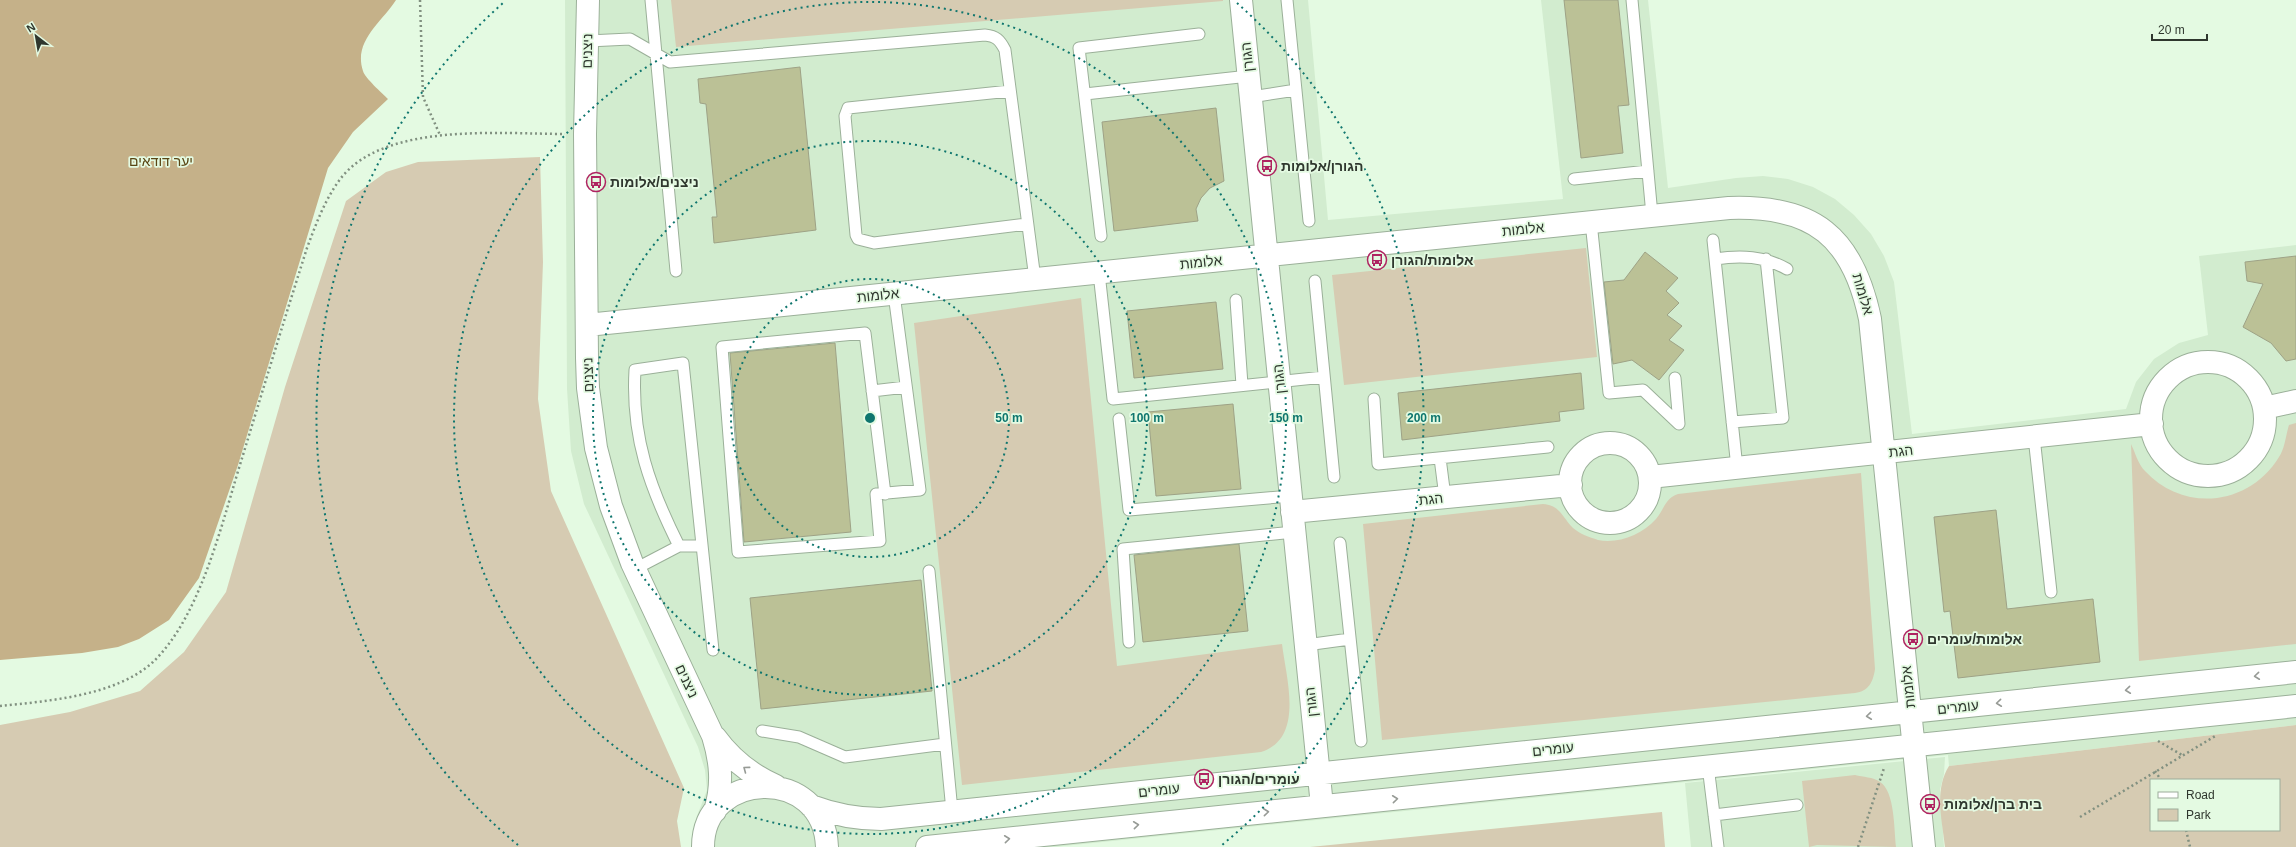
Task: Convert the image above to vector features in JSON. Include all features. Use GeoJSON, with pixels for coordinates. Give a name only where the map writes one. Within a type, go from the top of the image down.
{"type":"FeatureCollection","features":[{"type":"Feature","properties":{"kind":"street","name":"ניצנים"},"geometry":{"type":"LineString","coordinates":[[588,0],[585,134],[588,388],[596,448],[611,506],[635,569],[709,727],[718,756],[721,776],[719,799],[715,811]]}},
{"type":"Feature","properties":{"kind":"street","name":"הגורן"},"geometry":{"type":"LineString","coordinates":[[1242,0],[1322,806]]}},
{"type":"Feature","properties":{"kind":"street","name":"אלומות"},"geometry":{"type":"LineString","coordinates":[[587,325],[1729,208],[1755,207],[1780,210],[1802,217],[1822,229],[1840,245],[1854,265],[1864,290],[1869,312],[1915,745],[1924,847]]}},
{"type":"Feature","properties":{"kind":"street"},"geometry":{"type":"LineString","coordinates":[[2200,363],[2222,364],[2242,373],[2257,390],[2264,408],[2263,433],[2254,452],[2237,468],[2216,475],[2194,474],[2174,465],[2159,448],[2154,438],[2152,424],[2153,405],[2162,386],[2179,370],[2200,363]]}},
{"type":"Feature","properties":{"kind":"street"},"geometry":{"type":"LineString","coordinates":[[2264,408],[2296,401]]}},
{"type":"Feature","properties":{"kind":"street","name":"הגת"},"geometry":{"type":"LineString","coordinates":[[1650,477],[2152,424]]}},
{"type":"Feature","properties":{"kind":"street"},"geometry":{"type":"LineString","coordinates":[[1605,443],[1620,444],[1634,450],[1645,462],[1650,477],[1649,492],[1643,506],[1631,517],[1616,522],[1600,521],[1587,515],[1576,503],[1571,485],[1572,473],[1578,459],[1590,448],[1605,443]]}},
{"type":"Feature","properties":{"kind":"street","name":"הגת"},"geometry":{"type":"LineString","coordinates":[[1293,513],[1571,485]]}},
{"type":"Feature","properties":{"kind":"street","name":"עומרים"},"geometry":{"type":"LineString","coordinates":[[811,806],[839,816],[858,819],[952,811],[2296,672]]}},
{"type":"Feature","properties":{"kind":"street"},"geometry":{"type":"LineString","coordinates":[[926,847],[2296,706]]}},
{"type":"Feature","properties":{"kind":"street","name":"ניצנים"},"geometry":{"type":"LineString","coordinates":[[709,727],[721,745],[754,775],[802,798],[811,806]]}},
{"type":"Feature","properties":{"kind":"street"},"geometry":{"type":"LineString","coordinates":[[703,847],[705,833],[715,811],[733,795],[756,786],[780,788]]}},
{"type":"Feature","properties":{"kind":"street"},"geometry":{"type":"LineString","coordinates":[[811,806],[824,827],[827,847]]}},
{"type":"Feature","properties":{"kind":"lane"},"geometry":{"type":"LineString","coordinates":[[651,0],[676,271]]}},
{"type":"Feature","properties":{"kind":"lane"},"geometry":{"type":"LineString","coordinates":[[1287,0],[1309,221]]}},
{"type":"Feature","properties":{"kind":"lane"},"geometry":{"type":"LineString","coordinates":[[1632,0],[1652,216]]}},
{"type":"Feature","properties":{"kind":"lane"},"geometry":{"type":"LineString","coordinates":[[1101,236],[1080,48],[1199,34]]}},
{"type":"Feature","properties":{"kind":"lane"},"geometry":{"type":"LineString","coordinates":[[588,41],[630,39],[670,62],[984,35],[994,36],[1001,42],[1005,50],[1035,279]]}},
{"type":"Feature","properties":{"kind":"lane"},"geometry":{"type":"LineString","coordinates":[[1085,94],[1249,76]]}},
{"type":"Feature","properties":{"kind":"lane"},"geometry":{"type":"LineString","coordinates":[[1010,90],[848,108],[845,116],[856,235],[858,239],[874,243],[1027,224]]}},
{"type":"Feature","properties":{"kind":"lane"},"geometry":{"type":"LineString","coordinates":[[1251,97],[1296,90]]}},
{"type":"Feature","properties":{"kind":"lane"},"geometry":{"type":"LineString","coordinates":[[1574,179],[1648,171]]}},
{"type":"Feature","properties":{"kind":"lane"},"geometry":{"type":"LineString","coordinates":[[1591,222],[1609,393],[1643,390],[1679,424],[1675,378]]}},
{"type":"Feature","properties":{"kind":"lane"},"geometry":{"type":"LineString","coordinates":[[1713,240],[1737,468]]}},
{"type":"Feature","properties":{"kind":"lane"},"geometry":{"type":"LineString","coordinates":[[1715,259],[1744,256],[1766,259],[1787,269]]}},
{"type":"Feature","properties":{"kind":"lane"},"geometry":{"type":"LineString","coordinates":[[1732,422],[1783,418],[1766,259]]}},
{"type":"Feature","properties":{"kind":"lane"},"geometry":{"type":"LineString","coordinates":[[1099,272],[1113,399],[1324,377]]}},
{"type":"Feature","properties":{"kind":"lane"},"geometry":{"type":"LineString","coordinates":[[1315,282],[1334,477]]}},
{"type":"Feature","properties":{"kind":"lane"},"geometry":{"type":"LineString","coordinates":[[885,494],[865,333],[722,347],[738,552],[880,541],[876,494],[885,494],[920,490],[894,294]]}},
{"type":"Feature","properties":{"kind":"lane"},"geometry":{"type":"LineString","coordinates":[[1236,300],[1242,385]]}},
{"type":"Feature","properties":{"kind":"lane"},"geometry":{"type":"LineString","coordinates":[[680,546],[658,503],[643,459],[634,415],[634,393],[635,370],[683,363],[713,650]]}},
{"type":"Feature","properties":{"kind":"lane"},"geometry":{"type":"LineString","coordinates":[[872,391],[906,387]]}},
{"type":"Feature","properties":{"kind":"lane"},"geometry":{"type":"LineString","coordinates":[[1374,399],[1378,464],[1548,447]]}},
{"type":"Feature","properties":{"kind":"lane"},"geometry":{"type":"LineString","coordinates":[[1119,419],[1128,510],[1293,513]]}},
{"type":"Feature","properties":{"kind":"lane"},"geometry":{"type":"LineString","coordinates":[[2034,437],[2051,592]]}},
{"type":"Feature","properties":{"kind":"lane"},"geometry":{"type":"LineString","coordinates":[[1440,458],[1444,497]]}},
{"type":"Feature","properties":{"kind":"lane"},"geometry":{"type":"LineString","coordinates":[[1129,642],[1123,549],[1293,513]]}},
{"type":"Feature","properties":{"kind":"lane"},"geometry":{"type":"LineString","coordinates":[[1340,543],[1361,741]]}},
{"type":"Feature","properties":{"kind":"lane"},"geometry":{"type":"LineString","coordinates":[[635,569],[680,546],[702,546]]}},
{"type":"Feature","properties":{"kind":"lane"},"geometry":{"type":"LineString","coordinates":[[929,571],[952,811]]}},
{"type":"Feature","properties":{"kind":"lane"},"geometry":{"type":"LineString","coordinates":[[1306,645],[1350,639]]}},
{"type":"Feature","properties":{"kind":"lane"},"geometry":{"type":"LineString","coordinates":[[762,731],[799,738],[845,757],[945,744]]}},
{"type":"Feature","properties":{"kind":"lane"},"geometry":{"type":"LineString","coordinates":[[1708,766],[1718,847]]}},
{"type":"Feature","properties":{"kind":"lane"},"geometry":{"type":"LineString","coordinates":[[1714,815],[1797,805]]}},
{"type":"Feature","properties":{"kind":"path"},"geometry":{"type":"LineString","coordinates":[[420,0],[423,97],[440,135]]}},
{"type":"Feature","properties":{"kind":"path"},"geometry":{"type":"LineString","coordinates":[[0,706],[88,692],[125,680],[152,662],[179,631],[206,571],[307,248],[324,205],[342,177],[371,155],[392,145],[440,135],[585,134]]}},
{"type":"Feature","properties":{"kind":"path"},"geometry":{"type":"LineString","coordinates":[[2080,817],[2221,732]]}},
{"type":"Feature","properties":{"kind":"path"},"geometry":{"type":"LineString","coordinates":[[1858,847],[1891,747]]}},
{"type":"Feature","properties":{"kind":"path"},"geometry":{"type":"LineString","coordinates":[[2155,771],[2161,779]]}},
{"type":"Feature","properties":{"kind":"path"},"geometry":{"type":"LineString","coordinates":[[2186,831],[2190,847]]}},
{"type":"Feature","properties":{"kind":"shaded area"},"geometry":{"type":"Polygon","coordinates":[[[565,0],[1308,0],[1328,220],[1563,199],[1541,0],[1648,0],[1668,188],[1736,178],[1763,176],[1788,179],[1813,187],[1835,199],[1854,215],[1871,234],[1884,256],[1894,282],[1912,434],[2126,409],[2136,382],[2154,359],[2179,343],[2208,335],[2199,256],[2296,245],[2296,725],[1949,766],[1948,755],[1054,847],[692,847],[697,816],[707,790],[705,770],[698,747],[584,504],[571,451],[567,389],[565,0]]]}},
{"type":"Feature","properties":{"kind":"shaded area"},"geometry":{"type":"Polygon","coordinates":[[[1945,757],[1944,774],[1940,790],[1944,847],[1691,847],[1685,783],[1945,757]]]}},
{"type":"Feature","properties":{"kind":"green space","name":"יער דודאים"},"geometry":{"type":"Polygon","coordinates":[[[0,0],[396,0],[370,32],[362,50],[361,60],[364,74],[388,99],[353,132],[328,168],[238,465],[199,578],[169,620],[139,639],[118,647],[82,653],[0,660],[0,0]]]}},
{"type":"Feature","properties":{"kind":"green space"},"geometry":{"type":"Polygon","coordinates":[[[671,0],[1223,0],[1223,1],[676,47],[671,0]]]}},
{"type":"Feature","properties":{"kind":"green space"},"geometry":{"type":"Polygon","coordinates":[[[540,157],[543,262],[538,399],[551,491],[684,788],[677,821],[681,847],[0,847],[0,725],[70,712],[140,691],[184,652],[226,592],[285,387],[346,201],[386,172],[418,162],[540,157]]]}},
{"type":"Feature","properties":{"kind":"green space"},"geometry":{"type":"Polygon","coordinates":[[[1586,248],[1597,357],[1344,385],[1332,275],[1586,248]]]}},
{"type":"Feature","properties":{"kind":"green space"},"geometry":{"type":"Polygon","coordinates":[[[1081,298],[1117,666],[1282,644],[1289,689],[1290,706],[1288,721],[1283,734],[1275,745],[1261,752],[962,785],[914,323],[1081,298]]]}},
{"type":"Feature","properties":{"kind":"green space"},"geometry":{"type":"Polygon","coordinates":[[[2296,423],[2296,644],[2139,661],[2131,444],[2145,471],[2161,484],[2178,493],[2197,498],[2215,498],[2234,494],[2251,486],[2266,473],[2281,453],[2289,425],[2296,423]]]}},
{"type":"Feature","properties":{"kind":"green space"},"geometry":{"type":"Polygon","coordinates":[[[1861,473],[1875,669],[1870,685],[1864,690],[1855,693],[1382,740],[1363,524],[1543,504],[1557,509],[1573,528],[1582,534],[1598,540],[1614,541],[1629,537],[1644,530],[1659,516],[1670,498],[1678,494],[1861,473]]]}},
{"type":"Feature","properties":{"kind":"green space"},"geometry":{"type":"Polygon","coordinates":[[[2296,725],[2296,847],[1945,847],[1940,805],[1940,795],[1944,775],[1949,766],[2296,725]]]}},
{"type":"Feature","properties":{"kind":"green space"},"geometry":{"type":"Polygon","coordinates":[[[1855,775],[1868,777],[1880,782],[1889,794],[1893,812],[1896,847],[1817,845],[1809,847],[1802,781],[1855,775]]]}},
{"type":"Feature","properties":{"kind":"green space"},"geometry":{"type":"Polygon","coordinates":[[[1662,812],[1665,847],[1310,847],[1662,812]]]}},
{"type":"Feature","properties":{"kind":"building"},"geometry":{"type":"Polygon","coordinates":[[[1564,0],[1618,0],[1629,105],[1618,106],[1623,153],[1581,158],[1564,0]]]}},
{"type":"Feature","properties":{"kind":"building"},"geometry":{"type":"Polygon","coordinates":[[[800,67],[816,230],[714,243],[712,217],[717,217],[706,104],[700,103],[698,79],[800,67]]]}},
{"type":"Feature","properties":{"kind":"building"},"geometry":{"type":"Polygon","coordinates":[[[1216,108],[1224,181],[1210,188],[1201,198],[1196,209],[1198,221],[1114,231],[1102,122],[1216,108]]]}},
{"type":"Feature","properties":{"kind":"building"},"geometry":{"type":"Polygon","coordinates":[[[1645,252],[1678,278],[1666,291],[1679,303],[1667,315],[1682,326],[1669,340],[1684,350],[1659,380],[1632,360],[1613,364],[1604,282],[1624,280],[1645,252]]]}},
{"type":"Feature","properties":{"kind":"building"},"geometry":{"type":"Polygon","coordinates":[[[2296,256],[2296,359],[2286,361],[2271,343],[2243,327],[2263,284],[2247,281],[2245,262],[2296,256]]]}},
{"type":"Feature","properties":{"kind":"building"},"geometry":{"type":"Polygon","coordinates":[[[1216,302],[1223,369],[1134,378],[1127,311],[1216,302]]]}},
{"type":"Feature","properties":{"kind":"building"},"geometry":{"type":"Polygon","coordinates":[[[835,343],[851,532],[744,542],[730,353],[835,343]]]}},
{"type":"Feature","properties":{"kind":"building"},"geometry":{"type":"Polygon","coordinates":[[[1581,373],[1584,409],[1559,412],[1560,421],[1402,440],[1398,393],[1581,373]]]}},
{"type":"Feature","properties":{"kind":"building"},"geometry":{"type":"Polygon","coordinates":[[[1233,404],[1241,489],[1156,496],[1148,412],[1233,404]]]}},
{"type":"Feature","properties":{"kind":"building"},"geometry":{"type":"Polygon","coordinates":[[[1996,510],[2007,609],[2093,599],[2100,662],[1958,678],[1950,611],[1944,612],[1934,517],[1996,510]]]}},
{"type":"Feature","properties":{"kind":"building"},"geometry":{"type":"Polygon","coordinates":[[[1239,544],[1248,631],[1143,642],[1134,555],[1239,544]]]}},
{"type":"Feature","properties":{"kind":"building"},"geometry":{"type":"Polygon","coordinates":[[[921,580],[932,691],[761,709],[750,598],[921,580]]]}},
{"type":"Feature","properties":{"kind":"place","name":"הגורן/אלומות"},"geometry":{"type":"Point","coordinates":[1267,166]}},
{"type":"Feature","properties":{"kind":"place","name":"ניצנים/אלומות"},"geometry":{"type":"Point","coordinates":[596,182]}},
{"type":"Feature","properties":{"kind":"place","name":"אלומות/הגורן"},"geometry":{"type":"Point","coordinates":[1377,260]}},
{"type":"Feature","properties":{"kind":"place","name":"אלומות/עומרים"},"geometry":{"type":"Point","coordinates":[1913,639]}},
{"type":"Feature","properties":{"kind":"place","name":"עומרים/הגורן"},"geometry":{"type":"Point","coordinates":[1204,779]}},
{"type":"Feature","properties":{"kind":"place","name":"בית ברן/אלומות"},"geometry":{"type":"Point","coordinates":[1930,804]}}]}
